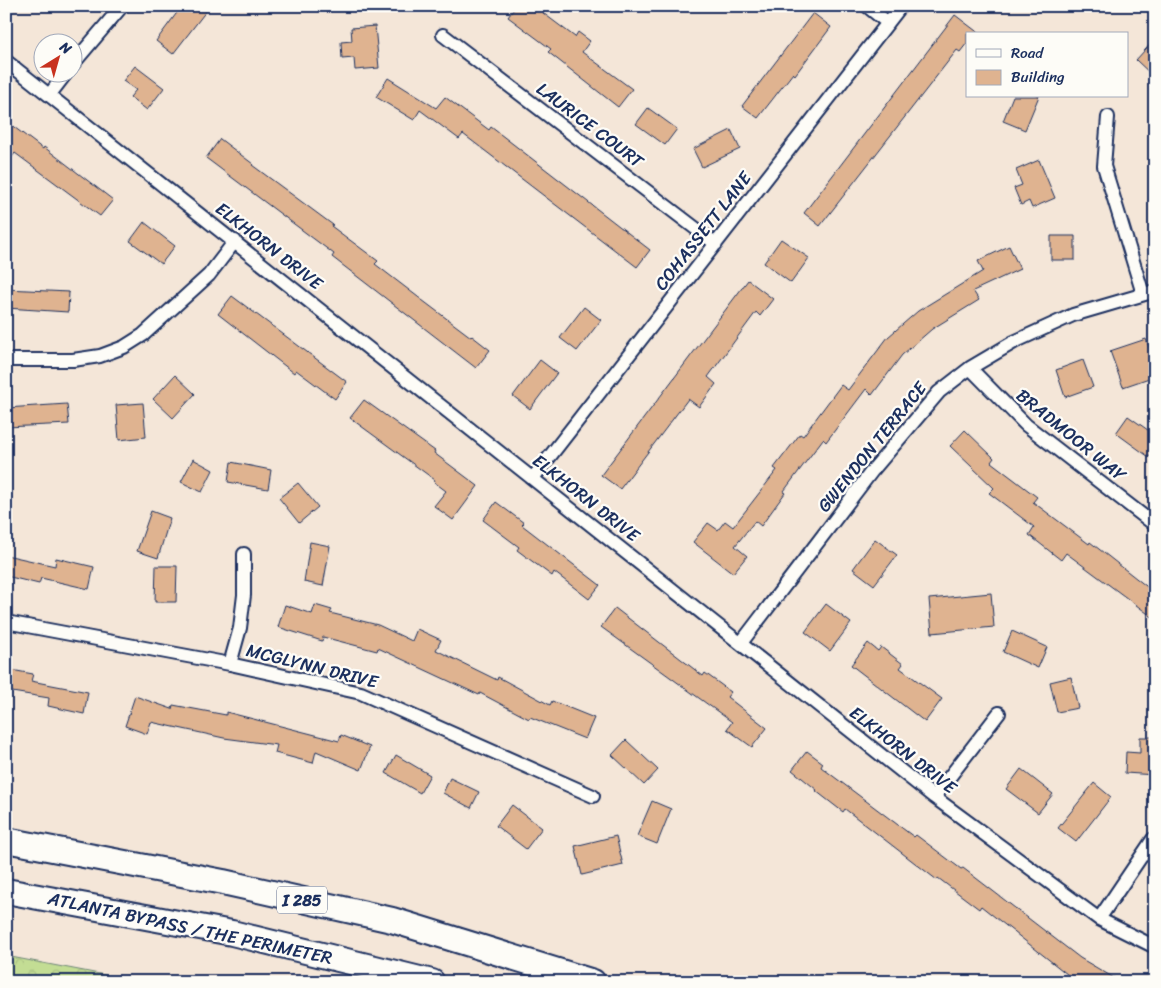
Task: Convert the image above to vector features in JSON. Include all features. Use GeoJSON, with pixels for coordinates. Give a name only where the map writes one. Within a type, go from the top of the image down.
{"type":"FeatureCollection","features":[{"type":"Feature","properties":{"kind":"highway","name":"I 285"},"geometry":{"type":"LineString","coordinates":[[6,840],[223,882],[392,920],[593,982]]}},
{"type":"Feature","properties":{"kind":"highway","name":"ATLANTA BYPASS / THE PERIMETER"},"geometry":{"type":"LineString","coordinates":[[6,891],[232,933],[432,982]]}},
{"type":"Feature","properties":{"kind":"street"},"geometry":{"type":"LineString","coordinates":[[82,53],[122,6]]}},
{"type":"Feature","properties":{"kind":"street"},"geometry":{"type":"LineString","coordinates":[[867,6],[888,23]]}},
{"type":"Feature","properties":{"kind":"street","name":"COHASSETT LANE"},"geometry":{"type":"LineString","coordinates":[[533,478],[901,6]]}},
{"type":"Feature","properties":{"kind":"street","name":"LAURICE COURT"},"geometry":{"type":"LineString","coordinates":[[444,35],[716,244]]}},
{"type":"Feature","properties":{"kind":"street","name":"ELKHORN DRIVE"},"geometry":{"type":"LineString","coordinates":[[6,61],[934,797],[1099,919],[1155,947]]}},
{"type":"Feature","properties":{"kind":"street"},"geometry":{"type":"LineString","coordinates":[[50,94],[59,82]]}},
{"type":"Feature","properties":{"kind":"street"},"geometry":{"type":"LineString","coordinates":[[1108,117],[1104,166],[1149,293]]}},
{"type":"Feature","properties":{"kind":"street"},"geometry":{"type":"LineString","coordinates":[[6,360],[73,360],[100,356],[124,347],[143,335],[209,275],[235,242]]}},
{"type":"Feature","properties":{"kind":"street","name":"GWENDON TERRACE"},"geometry":{"type":"LineString","coordinates":[[741,643],[878,464],[939,392],[970,368],[1014,342],[1073,315],[1149,293]]}},
{"type":"Feature","properties":{"kind":"street","name":"BRADMOOR WAY"},"geometry":{"type":"LineString","coordinates":[[970,368],[1026,426],[1155,525]]}},
{"type":"Feature","properties":{"kind":"street"},"geometry":{"type":"LineString","coordinates":[[230,664],[240,628],[244,595],[244,554]]}},
{"type":"Feature","properties":{"kind":"street","name":"MCGLYNN DRIVE"},"geometry":{"type":"LineString","coordinates":[[6,622],[230,664],[361,693],[594,796]]}},
{"type":"Feature","properties":{"kind":"street"},"geometry":{"type":"LineString","coordinates":[[934,797],[999,714]]}},
{"type":"Feature","properties":{"kind":"street"},"geometry":{"type":"LineString","coordinates":[[1099,919],[1153,839]]}},
{"type":"Feature","properties":{"kind":"green space"},"geometry":{"type":"Polygon","coordinates":[[[6,956],[141,982],[6,982],[6,956]]]}},
{"type":"Feature","properties":{"kind":"building"},"geometry":{"type":"Polygon","coordinates":[[[182,6],[210,6],[173,54],[156,41],[182,6]]]}},
{"type":"Feature","properties":{"kind":"building"},"geometry":{"type":"Polygon","coordinates":[[[516,6],[548,6],[543,13],[575,37],[578,32],[590,41],[582,52],[632,89],[618,107],[548,52],[551,49],[508,17],[516,6]]]}},
{"type":"Feature","properties":{"kind":"building"},"geometry":{"type":"Polygon","coordinates":[[[813,13],[831,27],[795,75],[793,73],[758,118],[742,106],[813,13]]]}},
{"type":"Feature","properties":{"kind":"building"},"geometry":{"type":"Polygon","coordinates":[[[955,15],[977,32],[966,32],[966,44],[960,52],[957,50],[820,226],[804,213],[955,15]]]}},
{"type":"Feature","properties":{"kind":"building"},"geometry":{"type":"Polygon","coordinates":[[[375,26],[379,68],[355,70],[354,58],[342,59],[341,42],[352,41],[351,28],[375,26]]]}},
{"type":"Feature","properties":{"kind":"building"},"geometry":{"type":"Polygon","coordinates":[[[1155,39],[1155,78],[1136,60],[1155,39]]]}},
{"type":"Feature","properties":{"kind":"building"},"geometry":{"type":"Polygon","coordinates":[[[135,66],[164,88],[147,110],[130,97],[136,90],[123,81],[135,66]]]}},
{"type":"Feature","properties":{"kind":"building"},"geometry":{"type":"Polygon","coordinates":[[[388,78],[436,108],[445,97],[489,130],[491,127],[650,250],[637,267],[463,134],[459,139],[420,110],[414,120],[376,97],[388,78]]]}},
{"type":"Feature","properties":{"kind":"building"},"geometry":{"type":"Polygon","coordinates":[[[1012,98],[1038,98],[1025,130],[1003,121],[1012,98]]]}},
{"type":"Feature","properties":{"kind":"building"},"geometry":{"type":"Polygon","coordinates":[[[648,108],[677,129],[665,145],[636,124],[648,108]]]}},
{"type":"Feature","properties":{"kind":"building"},"geometry":{"type":"Polygon","coordinates":[[[6,121],[43,149],[44,147],[113,200],[100,216],[15,153],[6,165],[6,121]]]}},
{"type":"Feature","properties":{"kind":"building"},"geometry":{"type":"Polygon","coordinates":[[[731,130],[740,149],[702,167],[693,149],[731,130]]]}},
{"type":"Feature","properties":{"kind":"building"},"geometry":{"type":"Polygon","coordinates":[[[220,139],[378,261],[375,264],[490,350],[476,368],[332,257],[334,254],[206,158],[220,139]]]}},
{"type":"Feature","properties":{"kind":"building"},"geometry":{"type":"Polygon","coordinates":[[[1039,160],[1055,198],[1032,208],[1029,201],[1021,205],[1014,188],[1022,185],[1016,170],[1039,160]]]}},
{"type":"Feature","properties":{"kind":"building"},"geometry":{"type":"Polygon","coordinates":[[[144,222],[175,246],[161,264],[130,241],[144,222]]]}},
{"type":"Feature","properties":{"kind":"building"},"geometry":{"type":"Polygon","coordinates":[[[1051,236],[1075,236],[1075,260],[1051,260],[1051,236]]]}},
{"type":"Feature","properties":{"kind":"building"},"geometry":{"type":"Polygon","coordinates":[[[781,239],[809,258],[791,283],[764,263],[781,239]]]}},
{"type":"Feature","properties":{"kind":"building"},"geometry":{"type":"Polygon","coordinates":[[[1009,246],[1020,269],[973,291],[979,300],[932,329],[902,355],[872,395],[866,389],[826,442],[823,439],[784,491],[785,493],[761,526],[755,521],[735,546],[747,556],[733,573],[693,542],[708,523],[718,530],[725,521],[733,527],[777,470],[774,468],[800,434],[803,436],[841,385],[848,390],[888,337],[918,311],[983,271],[978,261],[1009,246]]]}},
{"type":"Feature","properties":{"kind":"building"},"geometry":{"type":"Polygon","coordinates":[[[748,280],[773,299],[760,316],[756,312],[708,377],[716,384],[699,407],[688,399],[620,489],[601,475],[748,280]]]}},
{"type":"Feature","properties":{"kind":"building"},"geometry":{"type":"Polygon","coordinates":[[[6,289],[69,292],[68,312],[6,308],[6,289]]]}},
{"type":"Feature","properties":{"kind":"building"},"geometry":{"type":"Polygon","coordinates":[[[232,296],[347,382],[335,399],[296,370],[294,373],[218,314],[232,296]]]}},
{"type":"Feature","properties":{"kind":"building"},"geometry":{"type":"Polygon","coordinates":[[[584,307],[601,320],[577,351],[560,338],[584,307]]]}},
{"type":"Feature","properties":{"kind":"building"},"geometry":{"type":"Polygon","coordinates":[[[1146,339],[1155,364],[1155,376],[1123,387],[1110,351],[1146,339]]]}},
{"type":"Feature","properties":{"kind":"building"},"geometry":{"type":"Polygon","coordinates":[[[540,360],[557,373],[530,409],[513,396],[540,360]]]}},
{"type":"Feature","properties":{"kind":"building"},"geometry":{"type":"Polygon","coordinates":[[[1083,360],[1093,387],[1065,397],[1056,370],[1083,360]]]}},
{"type":"Feature","properties":{"kind":"building"},"geometry":{"type":"Polygon","coordinates":[[[175,375],[195,394],[173,418],[153,399],[175,375]]]}},
{"type":"Feature","properties":{"kind":"building"},"geometry":{"type":"Polygon","coordinates":[[[364,400],[435,451],[434,453],[478,486],[453,520],[434,506],[446,491],[434,482],[435,480],[350,418],[364,400]]]}},
{"type":"Feature","properties":{"kind":"building"},"geometry":{"type":"Polygon","coordinates":[[[143,403],[146,437],[119,440],[116,405],[143,403]]]}},
{"type":"Feature","properties":{"kind":"building"},"geometry":{"type":"Polygon","coordinates":[[[67,404],[69,424],[6,427],[6,408],[67,404]]]}},
{"type":"Feature","properties":{"kind":"building"},"geometry":{"type":"Polygon","coordinates":[[[1128,416],[1155,435],[1155,449],[1149,457],[1116,433],[1128,416]]]}},
{"type":"Feature","properties":{"kind":"building"},"geometry":{"type":"Polygon","coordinates":[[[965,430],[994,458],[991,462],[1037,497],[1033,502],[1089,544],[1090,542],[1155,593],[1155,619],[1066,553],[1061,560],[1029,535],[1034,527],[989,493],[994,488],[950,446],[965,430]]]}},
{"type":"Feature","properties":{"kind":"building"},"geometry":{"type":"Polygon","coordinates":[[[193,459],[213,470],[202,492],[181,482],[193,459]]]}},
{"type":"Feature","properties":{"kind":"building"},"geometry":{"type":"Polygon","coordinates":[[[231,462],[271,470],[268,489],[228,482],[231,462]]]}},
{"type":"Feature","properties":{"kind":"building"},"geometry":{"type":"Polygon","coordinates":[[[298,483],[318,507],[299,523],[279,498],[298,483]]]}},
{"type":"Feature","properties":{"kind":"building"},"geometry":{"type":"Polygon","coordinates":[[[496,502],[524,523],[522,525],[600,585],[589,599],[554,572],[552,576],[517,550],[519,547],[483,520],[496,502]]]}},
{"type":"Feature","properties":{"kind":"building"},"geometry":{"type":"Polygon","coordinates":[[[151,511],[170,518],[158,558],[137,551],[151,511]]]}},
{"type":"Feature","properties":{"kind":"building"},"geometry":{"type":"Polygon","coordinates":[[[875,539],[897,555],[874,585],[853,569],[875,539]]]}},
{"type":"Feature","properties":{"kind":"building"},"geometry":{"type":"Polygon","coordinates":[[[310,542],[330,546],[323,586],[304,582],[310,542]]]}},
{"type":"Feature","properties":{"kind":"building"},"geometry":{"type":"Polygon","coordinates":[[[6,555],[55,566],[56,558],[94,567],[89,589],[41,578],[39,584],[6,576],[6,555]]]}},
{"type":"Feature","properties":{"kind":"building"},"geometry":{"type":"Polygon","coordinates":[[[156,566],[177,566],[176,602],[155,602],[156,566]]]}},
{"type":"Feature","properties":{"kind":"building"},"geometry":{"type":"Polygon","coordinates":[[[991,593],[994,627],[932,633],[929,599],[991,593]]]}},
{"type":"Feature","properties":{"kind":"building"},"geometry":{"type":"Polygon","coordinates":[[[826,604],[851,623],[830,651],[805,632],[826,604]]]}},
{"type":"Feature","properties":{"kind":"building"},"geometry":{"type":"Polygon","coordinates":[[[285,605],[312,614],[315,605],[332,610],[330,613],[378,625],[412,641],[417,629],[441,640],[436,650],[497,680],[498,677],[550,705],[552,701],[594,718],[585,739],[530,717],[529,719],[480,693],[479,695],[378,648],[377,651],[323,637],[322,641],[278,627],[285,605]]]}},
{"type":"Feature","properties":{"kind":"building"},"geometry":{"type":"Polygon","coordinates":[[[615,608],[703,676],[705,673],[731,692],[727,697],[767,728],[752,747],[727,729],[732,722],[601,627],[615,608]]]}},
{"type":"Feature","properties":{"kind":"building"},"geometry":{"type":"Polygon","coordinates":[[[1012,631],[1047,647],[1038,668],[1003,652],[1012,631]]]}},
{"type":"Feature","properties":{"kind":"building"},"geometry":{"type":"Polygon","coordinates":[[[868,643],[878,651],[881,647],[903,664],[900,668],[942,699],[925,722],[851,665],[868,643]]]}},
{"type":"Feature","properties":{"kind":"building"},"geometry":{"type":"Polygon","coordinates":[[[6,669],[33,674],[31,681],[88,692],[84,714],[48,706],[49,698],[6,691],[6,669]]]}},
{"type":"Feature","properties":{"kind":"building"},"geometry":{"type":"Polygon","coordinates":[[[1071,677],[1078,708],[1057,712],[1050,682],[1071,677]]]}},
{"type":"Feature","properties":{"kind":"building"},"geometry":{"type":"Polygon","coordinates":[[[135,696],[172,709],[173,705],[226,715],[226,712],[339,741],[341,735],[370,747],[361,770],[316,751],[313,763],[275,753],[277,745],[224,738],[151,722],[147,734],[125,726],[135,696]]]}},
{"type":"Feature","properties":{"kind":"building"},"geometry":{"type":"Polygon","coordinates":[[[1140,737],[1155,737],[1155,775],[1125,773],[1126,752],[1140,753],[1140,737]]]}},
{"type":"Feature","properties":{"kind":"building"},"geometry":{"type":"Polygon","coordinates":[[[626,740],[658,770],[644,785],[612,755],[626,740]]]}},
{"type":"Feature","properties":{"kind":"building"},"geometry":{"type":"Polygon","coordinates":[[[807,751],[823,763],[821,767],[914,837],[916,835],[961,869],[963,868],[1080,958],[1121,982],[1077,982],[981,906],[979,909],[938,878],[937,880],[845,809],[843,812],[792,770],[807,751]]]}},
{"type":"Feature","properties":{"kind":"building"},"geometry":{"type":"Polygon","coordinates":[[[396,755],[430,775],[420,793],[386,773],[396,755]]]}},
{"type":"Feature","properties":{"kind":"building"},"geometry":{"type":"Polygon","coordinates":[[[1021,769],[1053,794],[1038,813],[1006,789],[1021,769]]]}},
{"type":"Feature","properties":{"kind":"building"},"geometry":{"type":"Polygon","coordinates":[[[450,778],[479,792],[471,808],[443,793],[450,778]]]}},
{"type":"Feature","properties":{"kind":"building"},"geometry":{"type":"Polygon","coordinates":[[[1094,783],[1111,797],[1076,842],[1058,828],[1094,783]]]}},
{"type":"Feature","properties":{"kind":"building"},"geometry":{"type":"Polygon","coordinates":[[[652,801],[671,809],[657,844],[637,836],[652,801]]]}},
{"type":"Feature","properties":{"kind":"building"},"geometry":{"type":"Polygon","coordinates":[[[512,805],[542,828],[526,849],[496,826],[512,805]]]}},
{"type":"Feature","properties":{"kind":"building"},"geometry":{"type":"Polygon","coordinates":[[[616,836],[623,865],[582,875],[575,846],[616,836]]]}}]}
